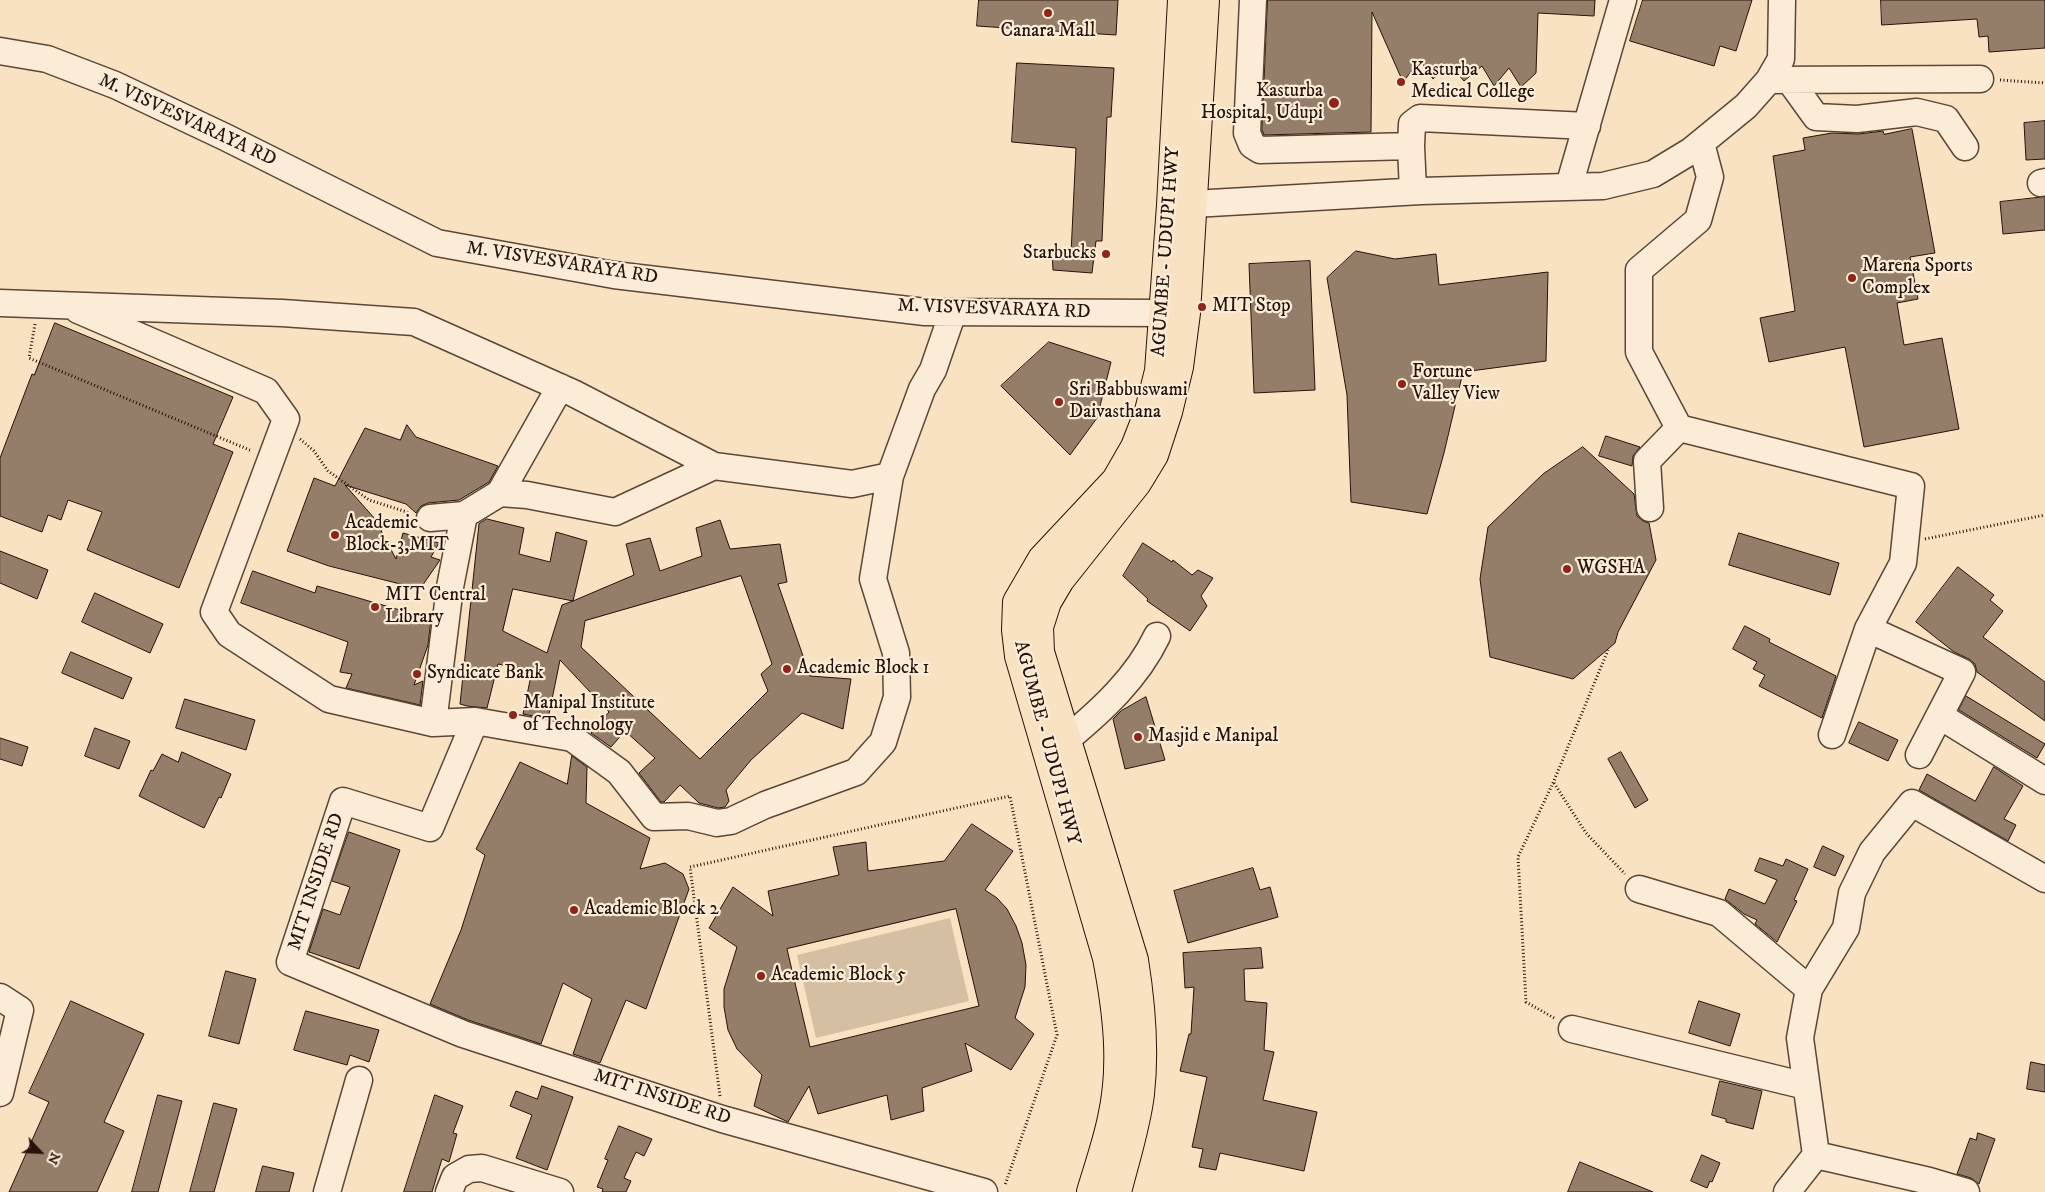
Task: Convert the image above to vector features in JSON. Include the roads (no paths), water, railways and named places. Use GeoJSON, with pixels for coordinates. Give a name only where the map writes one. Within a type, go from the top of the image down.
{"type":"FeatureCollection","features":[{"type":"Feature","properties":{"kind":"highway","name":"AGUMBE - UDUPI HWY"},"geometry":{"type":"LineString","coordinates":[[1117,1192],[1140,1095],[1142,1033],[1140,996],[1134,960],[1040,652],[1039,627],[1047,602],[1060,580],[1137,483],[1154,455],[1168,412],[1179,367],[1176,313],[1182,0]]}},
{"type":"Feature","properties":{"kind":"highway","name":"AGUMBE - UDUPI HWY"},"geometry":{"type":"LineString","coordinates":[[1091,1192],[1112,1118],[1118,1079],[1114,994],[1107,958],[1020,656],[1016,630],[1017,602],[1042,560],[1116,480],[1135,447],[1149,411],[1176,313],[1193,204],[1205,0]]}},
{"type":"Feature","properties":{"kind":"street"},"geometry":{"type":"LineString","coordinates":[[1253,0],[1247,133],[1252,145],[1260,150],[1412,146]]}},
{"type":"Feature","properties":{"kind":"street"},"geometry":{"type":"LineString","coordinates":[[1569,186],[1623,0]]}},
{"type":"Feature","properties":{"kind":"street"},"geometry":{"type":"LineString","coordinates":[[1779,80],[1782,0]]}},
{"type":"Feature","properties":{"kind":"street","name":"M. VISVESVARAYA RD"},"geometry":{"type":"LineString","coordinates":[[0,51],[48,58],[115,85],[225,137],[436,243],[614,275],[925,312],[1176,313]]}},
{"type":"Feature","properties":{"kind":"street"},"geometry":{"type":"LineString","coordinates":[[1193,204],[1413,191],[1603,186],[1653,174],[1691,151],[1779,80],[1980,79]]}},
{"type":"Feature","properties":{"kind":"street"},"geometry":{"type":"LineString","coordinates":[[1779,80],[1816,117],[1858,119],[1917,112],[1946,119],[1965,147]]}},
{"type":"Feature","properties":{"kind":"street"},"geometry":{"type":"LineString","coordinates":[[1413,191],[1412,124],[1420,118],[1587,126]]}},
{"type":"Feature","properties":{"kind":"street"},"geometry":{"type":"LineString","coordinates":[[1701,143],[1710,177],[1698,220],[1639,270],[1639,352],[1679,428],[1911,486],[1903,563],[1868,628],[1832,735]]}},
{"type":"Feature","properties":{"kind":"street"},"geometry":{"type":"LineString","coordinates":[[0,303],[282,314],[414,322],[560,388],[714,466],[852,484],[890,476]]}},
{"type":"Feature","properties":{"kind":"street"},"geometry":{"type":"LineString","coordinates":[[66,305],[266,391],[286,419],[214,612],[229,634],[329,699],[433,723],[475,721],[572,738],[619,772],[654,817],[688,816],[717,823],[731,821],[765,805],[856,772],[883,742],[897,696],[896,653],[873,579],[890,476],[922,390],[933,370],[953,312]]}},
{"type":"Feature","properties":{"kind":"street"},"geometry":{"type":"LineString","coordinates":[[925,312],[933,370]]}},
{"type":"Feature","properties":{"kind":"street"},"geometry":{"type":"LineString","coordinates":[[430,518],[464,515],[500,493],[560,388]]}},
{"type":"Feature","properties":{"kind":"street"},"geometry":{"type":"LineString","coordinates":[[1650,508],[1647,461],[1679,428]]}},
{"type":"Feature","properties":{"kind":"street"},"geometry":{"type":"LineString","coordinates":[[500,493],[527,495],[615,512],[714,466]]}},
{"type":"Feature","properties":{"kind":"street"},"geometry":{"type":"LineString","coordinates":[[433,723],[450,587],[464,515]]}},
{"type":"Feature","properties":{"kind":"street"},"geometry":{"type":"LineString","coordinates":[[1868,628],[1962,672],[1919,755]]}},
{"type":"Feature","properties":{"kind":"street"},"geometry":{"type":"LineString","coordinates":[[1067,739],[1100,711],[1124,686],[1148,655],[1157,636]]}},
{"type":"Feature","properties":{"kind":"street"},"geometry":{"type":"LineString","coordinates":[[1940,716],[2045,781]]}},
{"type":"Feature","properties":{"kind":"street","name":"MIT INSIDE RD"},"geometry":{"type":"LineString","coordinates":[[475,721],[430,828],[344,801],[290,962],[463,1034],[722,1119],[984,1192]]}},
{"type":"Feature","properties":{"kind":"street"},"geometry":{"type":"LineString","coordinates":[[1787,1192],[1816,1155],[1800,1038],[1809,989],[1846,928],[1852,893],[1872,852],[1912,803],[2045,879]]}},
{"type":"Feature","properties":{"kind":"street"},"geometry":{"type":"LineString","coordinates":[[1639,889],[1719,913],[1809,989]]}},
{"type":"Feature","properties":{"kind":"street"},"geometry":{"type":"LineString","coordinates":[[0,997],[20,1010],[0,1094]]}},
{"type":"Feature","properties":{"kind":"street"},"geometry":{"type":"LineString","coordinates":[[1572,1029],[1806,1086]]}},
{"type":"Feature","properties":{"kind":"street"},"geometry":{"type":"LineString","coordinates":[[327,1192],[359,1080]]}},
{"type":"Feature","properties":{"kind":"street"},"geometry":{"type":"LineString","coordinates":[[1816,1155],[1929,1181],[1966,1192]]}},
{"type":"Feature","properties":{"kind":"street"},"geometry":{"type":"LineString","coordinates":[[449,1192],[455,1177],[469,1169],[482,1168],[560,1192]]}},
{"type":"Feature","properties":{"kind":"place","name":"Canara Mall"},"geometry":{"type":"Point","coordinates":[1048,13]}},
{"type":"Feature","properties":{"kind":"place","name":"Kasturba Medical College"},"geometry":{"type":"Point","coordinates":[1401,82]}},
{"type":"Feature","properties":{"kind":"place","name":"Kasturba Hospital, Udupi"},"geometry":{"type":"Point","coordinates":[1334,103]}},
{"type":"Feature","properties":{"kind":"place","name":"Starbucks"},"geometry":{"type":"Point","coordinates":[1106,254]}},
{"type":"Feature","properties":{"kind":"place","name":"Marena Sports Complex"},"geometry":{"type":"Point","coordinates":[1852,278]}},
{"type":"Feature","properties":{"kind":"place","name":"MIT Stop"},"geometry":{"type":"Point","coordinates":[1202,307]}},
{"type":"Feature","properties":{"kind":"place","name":"Fortune Valley View"},"geometry":{"type":"Point","coordinates":[1402,384]}},
{"type":"Feature","properties":{"kind":"place","name":"Sri Babbuswami Daivasthana"},"geometry":{"type":"Point","coordinates":[1059,402]}},
{"type":"Feature","properties":{"kind":"place","name":"Academic Block-3,MIT"},"geometry":{"type":"Point","coordinates":[335,535]}},
{"type":"Feature","properties":{"kind":"place","name":"WGSHA"},"geometry":{"type":"Point","coordinates":[1567,569]}},
{"type":"Feature","properties":{"kind":"place","name":"MIT Central Library"},"geometry":{"type":"Point","coordinates":[375,607]}},
{"type":"Feature","properties":{"kind":"place","name":"Academic Block 1"},"geometry":{"type":"Point","coordinates":[787,669]}},
{"type":"Feature","properties":{"kind":"place","name":"Syndicate Bank"},"geometry":{"type":"Point","coordinates":[417,674]}},
{"type":"Feature","properties":{"kind":"place","name":"Manipal Institute of Technology"},"geometry":{"type":"Point","coordinates":[513,715]}},
{"type":"Feature","properties":{"kind":"place","name":"Masjid e Manipal"},"geometry":{"type":"Point","coordinates":[1138,737]}},
{"type":"Feature","properties":{"kind":"place","name":"Academic Block 2"},"geometry":{"type":"Point","coordinates":[574,910]}},
{"type":"Feature","properties":{"kind":"place","name":"Academic Block 5"},"geometry":{"type":"Point","coordinates":[761,976]}}]}
